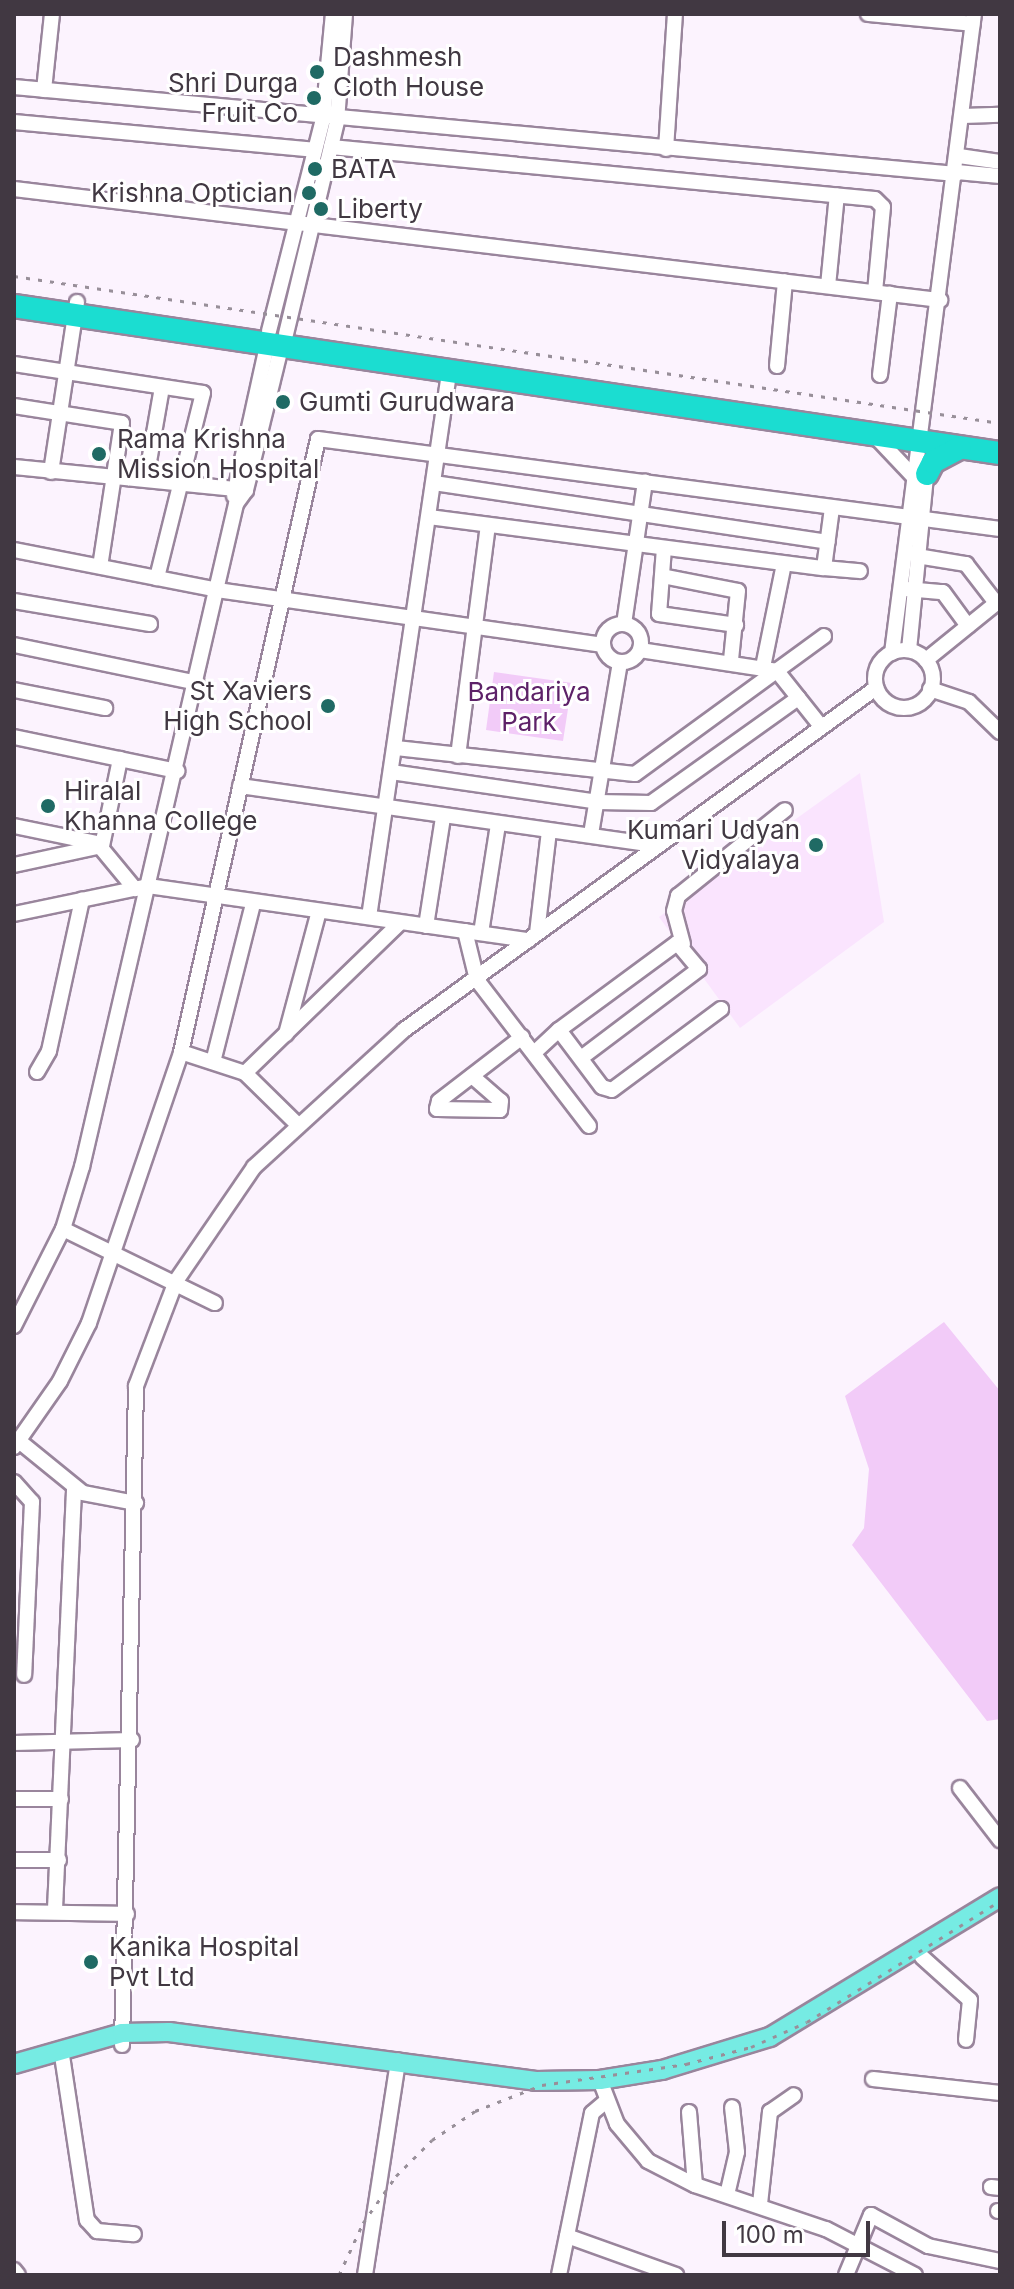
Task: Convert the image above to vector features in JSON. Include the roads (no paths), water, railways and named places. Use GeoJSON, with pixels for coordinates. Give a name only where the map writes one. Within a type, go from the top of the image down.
{"type":"FeatureCollection","features":[{"type":"Feature","properties":{"kind":"highway"},"geometry":{"type":"LineString","coordinates":[[14,293],[76,309],[276,340],[925,431],[1000,437]]}},
{"type":"Feature","properties":{"kind":"highway"},"geometry":{"type":"LineString","coordinates":[[14,306],[76,309]]}},
{"type":"Feature","properties":{"kind":"highway"},"geometry":{"type":"LineString","coordinates":[[276,340],[449,373],[591,385],[873,436],[925,431],[960,447],[1000,453]]}},
{"type":"Feature","properties":{"kind":"highway"},"geometry":{"type":"LineString","coordinates":[[920,474],[937,459],[960,447]]}},
{"type":"Feature","properties":{"kind":"main road"},"geometry":{"type":"LineString","coordinates":[[602,2090],[711,2059],[770,2037],[1000,1897]]}},
{"type":"Feature","properties":{"kind":"main road"},"geometry":{"type":"LineString","coordinates":[[14,2064],[122,2039],[284,2050],[602,2090],[711,2067],[774,2044],[1000,1907]]}},
{"type":"Feature","properties":{"kind":"main road"},"geometry":{"type":"LineString","coordinates":[[14,2072],[63,2054]]}},
{"type":"Feature","properties":{"kind":"street"},"geometry":{"type":"LineString","coordinates":[[44,90],[52,14]]}},
{"type":"Feature","properties":{"kind":"street"},"geometry":{"type":"LineString","coordinates":[[14,1326],[63,1229],[141,888],[177,771],[239,489],[276,340],[331,147],[333,14]]}},
{"type":"Feature","properties":{"kind":"street"},"geometry":{"type":"LineString","coordinates":[[276,340],[296,222],[314,150],[330,120],[345,14]]}},
{"type":"Feature","properties":{"kind":"street"},"geometry":{"type":"LineString","coordinates":[[666,149],[675,14]]}},
{"type":"Feature","properties":{"kind":"street"},"geometry":{"type":"LineString","coordinates":[[868,14],[974,19],[906,588],[892,653],[876,671],[876,688],[898,707],[917,704],[930,689],[926,660]]}},
{"type":"Feature","properties":{"kind":"street"},"geometry":{"type":"LineString","coordinates":[[14,87],[330,120],[615,145],[957,167],[1000,176]]}},
{"type":"Feature","properties":{"kind":"street"},"geometry":{"type":"LineString","coordinates":[[963,116],[1000,115]]}},
{"type":"Feature","properties":{"kind":"street"},"geometry":{"type":"LineString","coordinates":[[14,122],[314,150]]}},
{"type":"Feature","properties":{"kind":"street"},"geometry":{"type":"LineString","coordinates":[[613,173],[615,145]]}},
{"type":"Feature","properties":{"kind":"street"},"geometry":{"type":"LineString","coordinates":[[331,147],[837,195],[883,204],[875,292]]}},
{"type":"Feature","properties":{"kind":"street"},"geometry":{"type":"LineString","coordinates":[[957,167],[1000,162]]}},
{"type":"Feature","properties":{"kind":"street"},"geometry":{"type":"LineString","coordinates":[[14,189],[940,300]]}},
{"type":"Feature","properties":{"kind":"street"},"geometry":{"type":"LineString","coordinates":[[828,286],[837,195]]}},
{"type":"Feature","properties":{"kind":"street"},"geometry":{"type":"LineString","coordinates":[[777,366],[785,281]]}},
{"type":"Feature","properties":{"kind":"street"},"geometry":{"type":"LineString","coordinates":[[880,375],[890,294]]}},
{"type":"Feature","properties":{"kind":"street"},"geometry":{"type":"LineString","coordinates":[[51,472],[76,309]]}},
{"type":"Feature","properties":{"kind":"street"},"geometry":{"type":"LineString","coordinates":[[14,364],[203,393],[157,578]]}},
{"type":"Feature","properties":{"kind":"street"},"geometry":{"type":"LineString","coordinates":[[369,917],[449,373]]}},
{"type":"Feature","properties":{"kind":"street"},"geometry":{"type":"LineString","coordinates":[[146,479],[162,387]]}},
{"type":"Feature","properties":{"kind":"street"},"geometry":{"type":"LineString","coordinates":[[14,406],[122,423],[100,566]]}},
{"type":"Feature","properties":{"kind":"street"},"geometry":{"type":"LineString","coordinates":[[873,436],[920,474]]}},
{"type":"Feature","properties":{"kind":"street"},"geometry":{"type":"LineString","coordinates":[[136,1503],[74,1487],[16,1444],[60,1381],[117,1253],[181,1052],[219,896],[277,599],[318,439],[438,452],[1000,529]]}},
{"type":"Feature","properties":{"kind":"street"},"geometry":{"type":"LineString","coordinates":[[14,467],[239,489]]}},
{"type":"Feature","properties":{"kind":"street"},"geometry":{"type":"LineString","coordinates":[[624,624],[632,545],[645,482]]}},
{"type":"Feature","properties":{"kind":"street"},"geometry":{"type":"LineString","coordinates":[[434,483],[828,542]]}},
{"type":"Feature","properties":{"kind":"street"},"geometry":{"type":"LineString","coordinates":[[824,568],[832,508]]}},
{"type":"Feature","properties":{"kind":"street"},"geometry":{"type":"LineString","coordinates":[[429,517],[632,545],[860,571]]}},
{"type":"Feature","properties":{"kind":"street"},"geometry":{"type":"LineString","coordinates":[[909,650],[906,588],[917,556],[914,517]]}},
{"type":"Feature","properties":{"kind":"street"},"geometry":{"type":"LineString","coordinates":[[458,756],[488,526]]}},
{"type":"Feature","properties":{"kind":"street"},"geometry":{"type":"LineString","coordinates":[[664,548],[659,614],[736,625]]}},
{"type":"Feature","properties":{"kind":"street"},"geometry":{"type":"LineString","coordinates":[[14,550],[217,590],[603,645],[620,662]]}},
{"type":"Feature","properties":{"kind":"street"},"geometry":{"type":"LineString","coordinates":[[917,556],[966,564],[998,602],[926,660]]}},
{"type":"Feature","properties":{"kind":"street"},"geometry":{"type":"LineString","coordinates":[[770,669],[784,564]]}},
{"type":"Feature","properties":{"kind":"street"},"geometry":{"type":"LineString","coordinates":[[662,576],[736,589],[736,625],[731,660]]}},
{"type":"Feature","properties":{"kind":"street"},"geometry":{"type":"LineString","coordinates":[[906,588],[943,592],[968,626]]}},
{"type":"Feature","properties":{"kind":"street"},"geometry":{"type":"LineString","coordinates":[[14,601],[150,624]]}},
{"type":"Feature","properties":{"kind":"street"},"geometry":{"type":"LineString","coordinates":[[603,645],[613,626],[624,624],[638,633],[640,650]]}},
{"type":"Feature","properties":{"kind":"street"},"geometry":{"type":"LineString","coordinates":[[396,748],[604,773],[644,769],[770,669],[824,636]]}},
{"type":"Feature","properties":{"kind":"street"},"geometry":{"type":"LineString","coordinates":[[14,645],[197,683]]}},
{"type":"Feature","properties":{"kind":"street"},"geometry":{"type":"LineString","coordinates":[[620,662],[640,650],[731,660],[770,669],[820,725]]}},
{"type":"Feature","properties":{"kind":"street"},"geometry":{"type":"LineString","coordinates":[[892,653],[909,650],[926,660]]}},
{"type":"Feature","properties":{"kind":"street"},"geometry":{"type":"LineString","coordinates":[[591,834],[604,773],[620,662]]}},
{"type":"Feature","properties":{"kind":"street"},"geometry":{"type":"LineString","coordinates":[[122,2039],[132,1740],[136,1386],[176,1281],[254,1167],[404,1030],[477,980],[820,725],[876,688]]}},
{"type":"Feature","properties":{"kind":"street"},"geometry":{"type":"LineString","coordinates":[[930,689],[969,702],[1000,732]]}},
{"type":"Feature","properties":{"kind":"street"},"geometry":{"type":"LineString","coordinates":[[14,690],[105,708]]}},
{"type":"Feature","properties":{"kind":"street"},"geometry":{"type":"LineString","coordinates":[[391,772],[598,802],[642,804],[669,795],[798,698]]}},
{"type":"Feature","properties":{"kind":"street"},"geometry":{"type":"LineString","coordinates":[[14,737],[177,771]]}},
{"type":"Feature","properties":{"kind":"street"},"geometry":{"type":"LineString","coordinates":[[102,846],[120,759]]}},
{"type":"Feature","properties":{"kind":"street"},"geometry":{"type":"LineString","coordinates":[[240,786],[443,818],[591,834],[655,845]]}},
{"type":"Feature","properties":{"kind":"street"},"geometry":{"type":"LineString","coordinates":[[581,1058],[695,974],[700,965],[683,944],[674,911],[678,896],[785,810]]}},
{"type":"Feature","properties":{"kind":"street"},"geometry":{"type":"LineString","coordinates":[[426,926],[443,818]]}},
{"type":"Feature","properties":{"kind":"street"},"geometry":{"type":"LineString","coordinates":[[481,933],[498,825]]}},
{"type":"Feature","properties":{"kind":"street"},"geometry":{"type":"LineString","coordinates":[[14,826],[102,846],[141,888]]}},
{"type":"Feature","properties":{"kind":"street"},"geometry":{"type":"LineString","coordinates":[[533,937],[549,831]]}},
{"type":"Feature","properties":{"kind":"street"},"geometry":{"type":"LineString","coordinates":[[14,865],[102,846]]}},
{"type":"Feature","properties":{"kind":"street"},"geometry":{"type":"LineString","coordinates":[[14,914],[141,888],[219,896],[253,904],[400,923],[533,937]]}},
{"type":"Feature","properties":{"kind":"street"},"geometry":{"type":"LineString","coordinates":[[37,1072],[49,1051],[82,900]]}},
{"type":"Feature","properties":{"kind":"street"},"geometry":{"type":"LineString","coordinates":[[213,1062],[253,904]]}},
{"type":"Feature","properties":{"kind":"street"},"geometry":{"type":"LineString","coordinates":[[286,1035],[319,911]]}},
{"type":"Feature","properties":{"kind":"street"},"geometry":{"type":"LineString","coordinates":[[245,1073],[400,923]]}},
{"type":"Feature","properties":{"kind":"street"},"geometry":{"type":"LineString","coordinates":[[465,931],[477,980],[589,1126]]}},
{"type":"Feature","properties":{"kind":"street"},"geometry":{"type":"LineString","coordinates":[[534,1053],[559,1030],[683,944]]}},
{"type":"Feature","properties":{"kind":"street"},"geometry":{"type":"LineString","coordinates":[[559,1030],[612,1090],[721,1009]]}},
{"type":"Feature","properties":{"kind":"street"},"geometry":{"type":"LineString","coordinates":[[472,1076],[522,1037]]}},
{"type":"Feature","properties":{"kind":"street"},"geometry":{"type":"LineString","coordinates":[[181,1052],[245,1073],[298,1125]]}},
{"type":"Feature","properties":{"kind":"street"},"geometry":{"type":"LineString","coordinates":[[63,1229],[176,1281],[215,1303]]}},
{"type":"Feature","properties":{"kind":"street"},"geometry":{"type":"LineString","coordinates":[[14,1482],[32,1502],[24,1675]]}},
{"type":"Feature","properties":{"kind":"street"},"geometry":{"type":"LineString","coordinates":[[55,1909],[74,1487]]}},
{"type":"Feature","properties":{"kind":"street"},"geometry":{"type":"LineString","coordinates":[[14,1743],[132,1740]]}},
{"type":"Feature","properties":{"kind":"street"},"geometry":{"type":"LineString","coordinates":[[960,1788],[1000,1840]]}},
{"type":"Feature","properties":{"kind":"street"},"geometry":{"type":"LineString","coordinates":[[14,1799],[61,1799]]}},
{"type":"Feature","properties":{"kind":"street"},"geometry":{"type":"LineString","coordinates":[[14,1860],[59,1860]]}},
{"type":"Feature","properties":{"kind":"street"},"geometry":{"type":"LineString","coordinates":[[14,1912],[55,1909],[127,1914]]}},
{"type":"Feature","properties":{"kind":"street"},"geometry":{"type":"LineString","coordinates":[[922,1957],[970,2000],[966,2040]]}},
{"type":"Feature","properties":{"kind":"street"},"geometry":{"type":"LineString","coordinates":[[63,2054],[87,2220],[97,2231],[134,2234]]}},
{"type":"Feature","properties":{"kind":"street"},"geometry":{"type":"LineString","coordinates":[[365,2275],[397,2066]]}},
{"type":"Feature","properties":{"kind":"street"},"geometry":{"type":"LineString","coordinates":[[873,2079],[1000,2093]]}},
{"type":"Feature","properties":{"kind":"street"},"geometry":{"type":"LineString","coordinates":[[602,2090],[648,2161],[695,2185],[760,2204],[855,2244],[915,2275]]}},
{"type":"Feature","properties":{"kind":"street"},"geometry":{"type":"LineString","coordinates":[[559,2275],[592,2113],[602,2090]]}},
{"type":"Feature","properties":{"kind":"street"},"geometry":{"type":"LineString","coordinates":[[760,2204],[770,2112],[794,2095]]}},
{"type":"Feature","properties":{"kind":"street"},"geometry":{"type":"LineString","coordinates":[[727,2195],[737,2152],[732,2107]]}},
{"type":"Feature","properties":{"kind":"street"},"geometry":{"type":"LineString","coordinates":[[689,2112],[695,2185]]}},
{"type":"Feature","properties":{"kind":"street"},"geometry":{"type":"LineString","coordinates":[[846,2275],[855,2244],[871,2215],[928,2246],[1000,2261]]}},
{"type":"Feature","properties":{"kind":"street"},"geometry":{"type":"LineString","coordinates":[[567,2236],[676,2275]]}},
{"type":"Feature","properties":{"kind":"street"},"geometry":{"type":"LineString","coordinates":[[14,2270],[18,2275]]}},
{"type":"Feature","properties":{"kind":"railway"},"geometry":{"type":"LineString","coordinates":[[14,276],[1000,423]]}},
{"type":"Feature","properties":{"kind":"railway"},"geometry":{"type":"LineString","coordinates":[[339,2275],[363,2223],[396,2176],[432,2140],[475,2111],[542,2085],[686,2064],[751,2047],[807,2022],[1000,1901]]}},
{"type":"Feature","properties":{"kind":"place","name":"Dashmesh Cloth House"},"geometry":{"type":"Point","coordinates":[317,72]}},
{"type":"Feature","properties":{"kind":"place","name":"Shri Durga Fruit Co"},"geometry":{"type":"Point","coordinates":[314,98]}},
{"type":"Feature","properties":{"kind":"place","name":"BATA"},"geometry":{"type":"Point","coordinates":[315,169]}},
{"type":"Feature","properties":{"kind":"place","name":"Krishna Optician"},"geometry":{"type":"Point","coordinates":[309,193]}},
{"type":"Feature","properties":{"kind":"place","name":"Liberty"},"geometry":{"type":"Point","coordinates":[321,209]}},
{"type":"Feature","properties":{"kind":"place","name":"Gumti Gurudwara"},"geometry":{"type":"Point","coordinates":[283,402]}},
{"type":"Feature","properties":{"kind":"place","name":"Rama Krishna Mission Hospital"},"geometry":{"type":"Point","coordinates":[99,454]}},
{"type":"Feature","properties":{"kind":"place","name":"St Xaviers High School"},"geometry":{"type":"Point","coordinates":[328,706]}},
{"type":"Feature","properties":{"kind":"place","name":"Hiralal Khanna College"},"geometry":{"type":"Point","coordinates":[48,806]}},
{"type":"Feature","properties":{"kind":"place","name":"Kumari Udyan Vidyalaya"},"geometry":{"type":"Point","coordinates":[816,845]}},
{"type":"Feature","properties":{"kind":"place","name":"Kanika Hospital Pvt Ltd"},"geometry":{"type":"Point","coordinates":[91,1962]}},
{"type":"Feature","properties":{"kind":"park label","name":"Bandariya Park"},"geometry":{"type":"Point","coordinates":[529,707]}}]}
